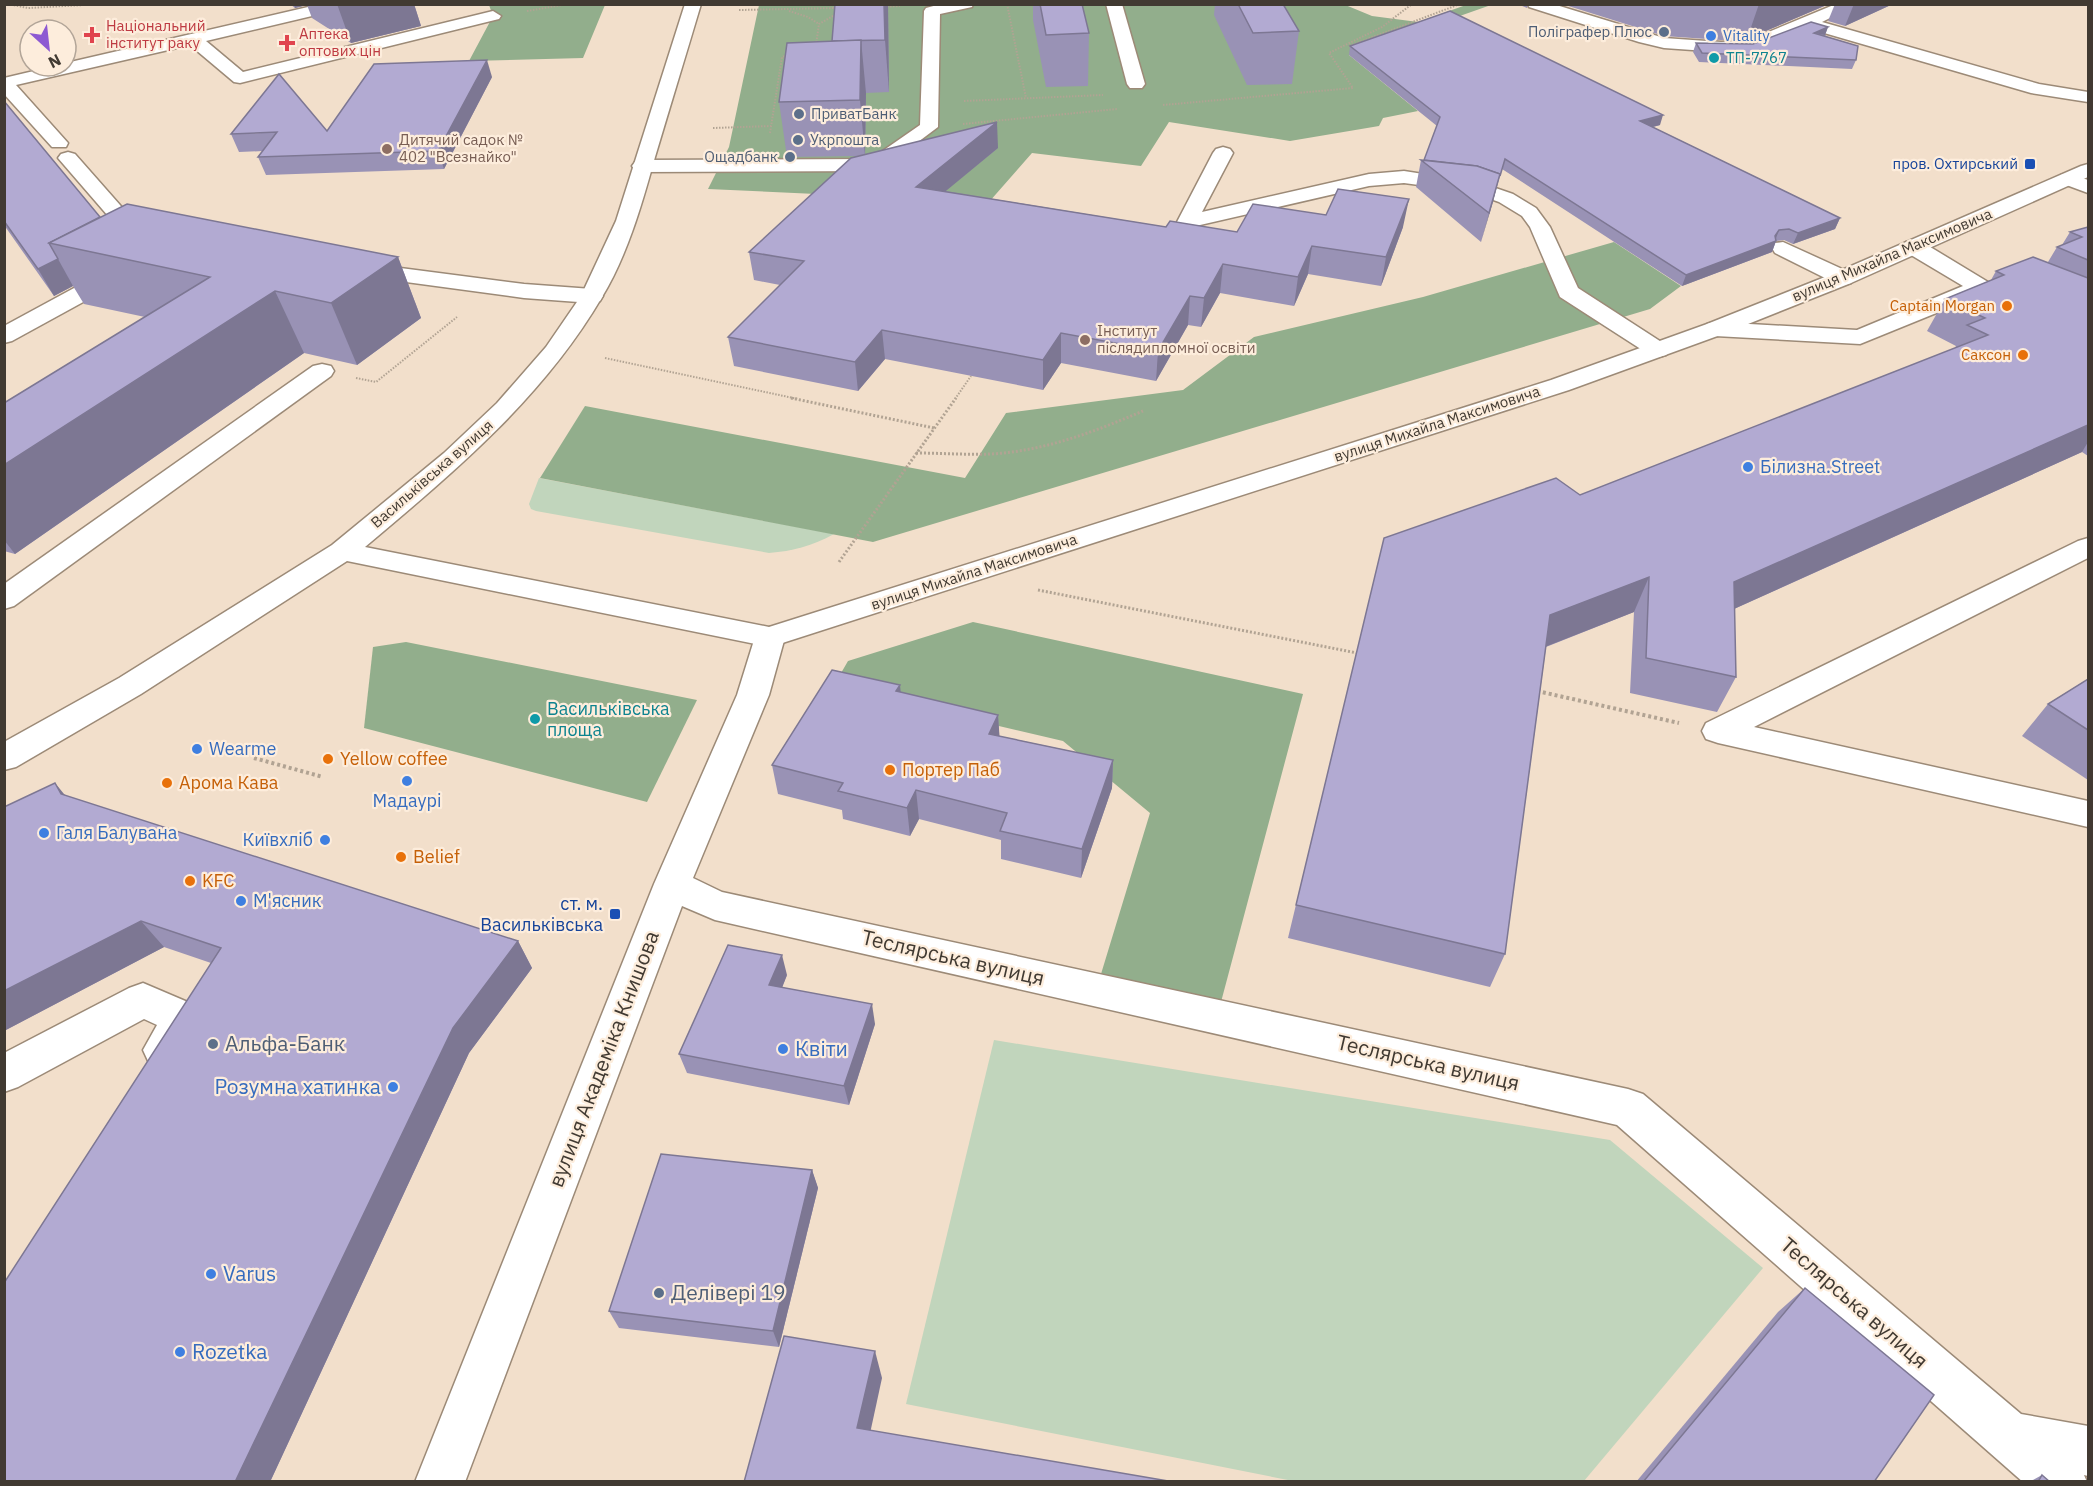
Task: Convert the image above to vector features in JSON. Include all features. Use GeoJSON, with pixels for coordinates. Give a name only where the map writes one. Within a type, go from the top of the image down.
{"type":"FeatureCollection","features":[{"type":"Feature","properties":{"kind":"main road","name":"Васильківська вулиця"},"geometry":{"type":"LineString","coordinates":[[4,758],[130,686],[342,551],[453,459],[506,408],[554,352],[592,296],[626,221],[693,4]]}},
{"type":"Feature","properties":{"kind":"main road"},"geometry":{"type":"LineString","coordinates":[[642,166],[875,165],[929,127],[932,11],[966,4]]}},
{"type":"Feature","properties":{"kind":"main road"},"geometry":{"type":"LineString","coordinates":[[1114,4],[1136,84]]}},
{"type":"Feature","properties":{"kind":"main road"},"geometry":{"type":"LineString","coordinates":[[1535,4],[1645,39],[1676,44],[1750,46],[1851,4]]}},
{"type":"Feature","properties":{"kind":"main road"},"geometry":{"type":"LineString","coordinates":[[4,336],[140,261],[166,243],[135,235],[4,83],[336,5]]}},
{"type":"Feature","properties":{"kind":"main road"},"geometry":{"type":"LineString","coordinates":[[194,39],[240,78],[493,16]]}},
{"type":"Feature","properties":{"kind":"main road"},"geometry":{"type":"LineString","coordinates":[[1808,23],[2037,89],[2088,97]]}},
{"type":"Feature","properties":{"kind":"main road"},"geometry":{"type":"LineString","coordinates":[[1223,153],[1187,222],[1369,180],[1404,177],[1474,187],[1506,198],[1529,212],[1540,227],[1568,292],[1658,350]]}},
{"type":"Feature","properties":{"kind":"main road","name":"вулиця Михайла Максимовича"},"geometry":{"type":"LineString","coordinates":[[770,637],[1560,385],[1715,329],[1843,278],[2088,170]]}},
{"type":"Feature","properties":{"kind":"main road"},"geometry":{"type":"LineString","coordinates":[[2068,179],[2088,187]]}},
{"type":"Feature","properties":{"kind":"main road"},"geometry":{"type":"LineString","coordinates":[[1921,244],[1988,267]]}},
{"type":"Feature","properties":{"kind":"main road"},"geometry":{"type":"LineString","coordinates":[[1715,329],[1860,338],[1980,287],[1921,244]]}},
{"type":"Feature","properties":{"kind":"main road"},"geometry":{"type":"LineString","coordinates":[[1783,248],[1843,278]]}},
{"type":"Feature","properties":{"kind":"main road"},"geometry":{"type":"LineString","coordinates":[[339,266],[524,291],[592,296]]}},
{"type":"Feature","properties":{"kind":"main road"},"geometry":{"type":"LineString","coordinates":[[4,599],[322,371]]}},
{"type":"Feature","properties":{"kind":"main road"},"geometry":{"type":"LineString","coordinates":[[1718,731],[2088,547]]}},
{"type":"Feature","properties":{"kind":"main road"},"geometry":{"type":"LineString","coordinates":[[342,551],[770,637]]}},
{"type":"Feature","properties":{"kind":"main road","name":"вулиця Академіка Книшова"},"geometry":{"type":"LineString","coordinates":[[440,1482],[672,884],[753,695],[770,637]]}},
{"type":"Feature","properties":{"kind":"main road"},"geometry":{"type":"LineString","coordinates":[[1718,731],[2088,814]]}},
{"type":"Feature","properties":{"kind":"main road","name":"Теслярська вулиця"},"geometry":{"type":"LineString","coordinates":[[672,884],[715,905],[1628,1107],[2062,1482]]}},
{"type":"Feature","properties":{"kind":"main road"},"geometry":{"type":"LineString","coordinates":[[4,1074],[143,1000],[183,1018],[145,1076]]}},
{"type":"Feature","properties":{"kind":"main road"},"geometry":{"type":"LineString","coordinates":[[2008,1437],[2088,1451]]}},
{"type":"Feature","properties":{"kind":"path"},"geometry":{"type":"LineString","coordinates":[[8,4],[28,8],[102,4]]}},
{"type":"Feature","properties":{"kind":"path"},"geometry":{"type":"LineString","coordinates":[[493,16],[568,4]]}},
{"type":"Feature","properties":{"kind":"path"},"geometry":{"type":"LineString","coordinates":[[739,10],[837,8],[827,4]]}},
{"type":"Feature","properties":{"kind":"path"},"geometry":{"type":"LineString","coordinates":[[1007,4],[1026,98]]}},
{"type":"Feature","properties":{"kind":"path"},"geometry":{"type":"LineString","coordinates":[[1329,53],[1382,27],[1412,4]]}},
{"type":"Feature","properties":{"kind":"path"},"geometry":{"type":"LineString","coordinates":[[1329,53],[1460,4]]}},
{"type":"Feature","properties":{"kind":"path"},"geometry":{"type":"LineString","coordinates":[[880,7],[932,5]]}},
{"type":"Feature","properties":{"kind":"path"},"geometry":{"type":"LineString","coordinates":[[785,9],[808,17],[819,24]]}},
{"type":"Feature","properties":{"kind":"path"},"geometry":{"type":"LineString","coordinates":[[819,24],[841,13]]}},
{"type":"Feature","properties":{"kind":"path"},"geometry":{"type":"LineString","coordinates":[[815,48],[819,24]]}},
{"type":"Feature","properties":{"kind":"path"},"geometry":{"type":"LineString","coordinates":[[1161,105],[1353,87],[1329,53]]}},
{"type":"Feature","properties":{"kind":"path"},"geometry":{"type":"LineString","coordinates":[[764,166],[783,57],[790,54]]}},
{"type":"Feature","properties":{"kind":"path"},"geometry":{"type":"LineString","coordinates":[[930,103],[1110,94],[1136,84]]}},
{"type":"Feature","properties":{"kind":"path"},"geometry":{"type":"LineString","coordinates":[[929,127],[1126,108]]}},
{"type":"Feature","properties":{"kind":"path"},"geometry":{"type":"LineString","coordinates":[[713,128],[771,126]]}},
{"type":"Feature","properties":{"kind":"path"},"geometry":{"type":"LineString","coordinates":[[376,382],[462,312]]}},
{"type":"Feature","properties":{"kind":"path"},"geometry":{"type":"LineString","coordinates":[[605,358],[934,428]]}},
{"type":"Feature","properties":{"kind":"path"},"geometry":{"type":"LineString","coordinates":[[839,562],[971,376]]}},
{"type":"Feature","properties":{"kind":"path"},"geometry":{"type":"LineString","coordinates":[[916,453],[992,454],[1050,444],[1102,429],[1143,411]]}},
{"type":"Feature","properties":{"kind":"path"},"geometry":{"type":"LineString","coordinates":[[1032,589],[1356,653]]}},
{"type":"Feature","properties":{"kind":"path"},"geometry":{"type":"LineString","coordinates":[[1531,689],[1718,731]]}},
{"type":"Feature","properties":{"kind":"path"},"geometry":{"type":"LineString","coordinates":[[254,758],[323,777]]}},
{"type":"Feature","properties":{"kind":"green space"},"geometry":{"type":"Polygon","coordinates":[[[1343,4],[1372,16],[1418,22],[1466,5],[1491,5],[1349,55],[1418,111],[1383,118],[1379,126],[1290,141],[1169,122],[1141,166],[1032,153],[989,202],[708,189],[729,147],[759,5],[1343,4]]]}},
{"type":"Feature","properties":{"kind":"green space"},"geometry":{"type":"Polygon","coordinates":[[[489,5],[605,5],[583,58],[469,61],[493,16],[489,5]]]}},
{"type":"Feature","properties":{"kind":"green space"},"geometry":{"type":"Polygon","coordinates":[[[1614,242],[1681,286],[1650,309],[873,542],[540,478],[585,406],[965,478],[1006,413],[1183,390],[1254,337],[1423,297],[1614,242]]]}},
{"type":"Feature","properties":{"kind":"green space"},"geometry":{"type":"Polygon","coordinates":[[[539,478],[834,534],[802,547],[769,553],[536,511],[531,509],[529,504],[539,478]]]}},
{"type":"Feature","properties":{"kind":"green space"},"geometry":{"type":"Polygon","coordinates":[[[973,622],[1303,694],[1221,1002],[1101,974],[1150,813],[1063,741],[833,687],[848,661],[973,622]]]}},
{"type":"Feature","properties":{"kind":"green space"},"geometry":{"type":"Polygon","coordinates":[[[406,642],[697,700],[647,802],[364,728],[373,647],[406,642]]]}},
{"type":"Feature","properties":{"kind":"green space"},"geometry":{"type":"Polygon","coordinates":[[[994,1040],[1610,1140],[1763,1268],[1584,1481],[1293,1481],[906,1404],[994,1040]]]}},
{"type":"Feature","properties":{"kind":"building"},"geometry":{"type":"Polygon","coordinates":[[[835,4],[884,4],[885,40],[832,41],[835,4]]]}},
{"type":"Feature","properties":{"kind":"building"},"geometry":{"type":"Polygon","coordinates":[[[1040,4],[1082,4],[1089,33],[1046,35],[1040,4]]]}},
{"type":"Feature","properties":{"kind":"building"},"geometry":{"type":"Polygon","coordinates":[[[1238,4],[1283,4],[1299,31],[1253,33],[1238,4]]]}},
{"type":"Feature","properties":{"kind":"building"},"geometry":{"type":"Polygon","coordinates":[[[1450,11],[1663,115],[1640,121],[1840,218],[1798,233],[1789,229],[1779,230],[1775,236],[1776,241],[1686,275],[1505,159],[1500,176],[1500,174],[1477,166],[1424,160],[1440,117],[1350,46],[1450,11]]]}},
{"type":"Feature","properties":{"kind":"building"},"geometry":{"type":"Polygon","coordinates":[[[1811,22],[1828,27],[1814,33],[1858,46],[1856,60],[1702,53],[1696,43],[1753,44],[1811,22]]]}},
{"type":"Feature","properties":{"kind":"building"},"geometry":{"type":"Polygon","coordinates":[[[861,40],[860,100],[779,102],[787,43],[861,40]]]}},
{"type":"Feature","properties":{"kind":"building"},"geometry":{"type":"Polygon","coordinates":[[[487,60],[438,151],[258,157],[277,132],[231,134],[279,74],[327,131],[374,64],[487,60]]]}},
{"type":"Feature","properties":{"kind":"building"},"geometry":{"type":"Polygon","coordinates":[[[4,101],[100,217],[49,243],[58,259],[38,269],[4,221],[4,101]]]}},
{"type":"Feature","properties":{"kind":"building"},"geometry":{"type":"Polygon","coordinates":[[[997,122],[916,187],[1166,227],[1170,221],[1237,232],[1253,204],[1326,215],[1338,189],[1409,199],[1386,257],[1312,246],[1298,277],[1223,264],[1204,298],[1190,296],[1158,351],[1061,333],[1043,360],[882,330],[855,362],[728,337],[804,261],[749,252],[851,158],[997,122]]]}},
{"type":"Feature","properties":{"kind":"building"},"geometry":{"type":"Polygon","coordinates":[[[1421,160],[1477,166],[1500,174],[1489,213],[1421,160]]]}},
{"type":"Feature","properties":{"kind":"building"},"geometry":{"type":"Polygon","coordinates":[[[127,204],[398,257],[331,303],[275,291],[4,465],[4,403],[210,277],[49,243],[127,204]]]}},
{"type":"Feature","properties":{"kind":"building"},"geometry":{"type":"Polygon","coordinates":[[[2088,227],[2088,260],[2057,247],[2082,237],[2070,232],[2088,227]]]}},
{"type":"Feature","properties":{"kind":"building"},"geometry":{"type":"Polygon","coordinates":[[[2033,257],[2088,278],[2088,425],[1734,582],[1736,677],[1646,658],[1649,577],[1550,615],[1505,954],[1296,905],[1384,538],[1556,478],[1580,495],[1988,335],[1967,325],[1985,318],[1945,299],[2004,275],[1996,271],[2033,257]]]}},
{"type":"Feature","properties":{"kind":"building"},"geometry":{"type":"Polygon","coordinates":[[[832,670],[900,685],[896,691],[998,715],[989,734],[1113,760],[1082,849],[1000,831],[1007,813],[916,790],[907,808],[838,791],[843,783],[772,765],[832,670]]]}},
{"type":"Feature","properties":{"kind":"building"},"geometry":{"type":"Polygon","coordinates":[[[2088,679],[2088,730],[2048,704],[2088,679]]]}},
{"type":"Feature","properties":{"kind":"building","name":"Varus"},"geometry":{"type":"Polygon","coordinates":[[[55,783],[61,794],[518,941],[453,1028],[235,1482],[4,1482],[4,1283],[221,948],[141,921],[4,991],[4,807],[55,783]]]}},
{"type":"Feature","properties":{"kind":"building","name":"Квіти"},"geometry":{"type":"Polygon","coordinates":[[[728,945],[782,955],[769,985],[872,1004],[844,1086],[679,1054],[728,945]]]}},
{"type":"Feature","properties":{"kind":"building"},"geometry":{"type":"Polygon","coordinates":[[[661,1154],[812,1170],[773,1331],[609,1311],[661,1154]]]}},
{"type":"Feature","properties":{"kind":"building"},"geometry":{"type":"Polygon","coordinates":[[[1805,1288],[1934,1395],[1874,1482],[1643,1482],[1805,1288]]]}},
{"type":"Feature","properties":{"kind":"building"},"geometry":{"type":"Polygon","coordinates":[[[784,1336],[875,1351],[857,1428],[1174,1482],[744,1482],[784,1336]]]}},
{"type":"Feature","properties":{"kind":"building"},"geometry":{"type":"Polygon","coordinates":[[[2042,1475],[2050,1482],[2038,1482],[2042,1475]]]}},
{"type":"Feature","properties":{"kind":"place","name":"Поліграфер Плюс"},"geometry":{"type":"Point","coordinates":[1664,32]}},
{"type":"Feature","properties":{"kind":"place","name":"Національний інститут раку"},"geometry":{"type":"Point","coordinates":[92,35]}},
{"type":"Feature","properties":{"kind":"place","name":"Vitality"},"geometry":{"type":"Point","coordinates":[1711,36]}},
{"type":"Feature","properties":{"kind":"place","name":"Аптека оптових цін"},"geometry":{"type":"Point","coordinates":[287,43]}},
{"type":"Feature","properties":{"kind":"place","name":"ТП-7767"},"geometry":{"type":"Point","coordinates":[1714,58]}},
{"type":"Feature","properties":{"kind":"place","name":"ПриватБанк"},"geometry":{"type":"Point","coordinates":[799,114]}},
{"type":"Feature","properties":{"kind":"place","name":"Укрпошта"},"geometry":{"type":"Point","coordinates":[798,140]}},
{"type":"Feature","properties":{"kind":"place","name":"Дитячий садок № 402 \"Всезнайко\""},"geometry":{"type":"Point","coordinates":[387,149]}},
{"type":"Feature","properties":{"kind":"place","name":"Ощадбанк"},"geometry":{"type":"Point","coordinates":[790,157]}},
{"type":"Feature","properties":{"kind":"place","name":"пров. Охтирський"},"geometry":{"type":"Point","coordinates":[2030,164]}},
{"type":"Feature","properties":{"kind":"place","name":"Captain Morgan"},"geometry":{"type":"Point","coordinates":[2007,306]}},
{"type":"Feature","properties":{"kind":"place","name":"Інститут післядипломної освіти"},"geometry":{"type":"Point","coordinates":[1085,340]}},
{"type":"Feature","properties":{"kind":"place","name":"Саксон"},"geometry":{"type":"Point","coordinates":[2023,355]}},
{"type":"Feature","properties":{"kind":"place","name":"Білизна.Street"},"geometry":{"type":"Point","coordinates":[1748,467]}},
{"type":"Feature","properties":{"kind":"place","name":"Васильківська площа"},"geometry":{"type":"Point","coordinates":[535,719]}},
{"type":"Feature","properties":{"kind":"place","name":"Wearme"},"geometry":{"type":"Point","coordinates":[197,749]}},
{"type":"Feature","properties":{"kind":"place","name":"Yellow coffee"},"geometry":{"type":"Point","coordinates":[328,759]}},
{"type":"Feature","properties":{"kind":"place","name":"Портер Паб"},"geometry":{"type":"Point","coordinates":[890,770]}},
{"type":"Feature","properties":{"kind":"place","name":"Мадаурі"},"geometry":{"type":"Point","coordinates":[407,781]}},
{"type":"Feature","properties":{"kind":"place","name":"Арома Кава"},"geometry":{"type":"Point","coordinates":[167,783]}},
{"type":"Feature","properties":{"kind":"place","name":"Галя Балувана"},"geometry":{"type":"Point","coordinates":[44,833]}},
{"type":"Feature","properties":{"kind":"place","name":"Київхліб"},"geometry":{"type":"Point","coordinates":[325,840]}},
{"type":"Feature","properties":{"kind":"place","name":"Belief"},"geometry":{"type":"Point","coordinates":[401,857]}},
{"type":"Feature","properties":{"kind":"place","name":"KFC"},"geometry":{"type":"Point","coordinates":[190,881]}},
{"type":"Feature","properties":{"kind":"place","name":"М'ясник"},"geometry":{"type":"Point","coordinates":[241,901]}},
{"type":"Feature","properties":{"kind":"place","name":"ст. м. Васильківська"},"geometry":{"type":"Point","coordinates":[615,914]}},
{"type":"Feature","properties":{"kind":"place","name":"Альфа-Банк"},"geometry":{"type":"Point","coordinates":[213,1044]}},
{"type":"Feature","properties":{"kind":"place","name":"Квіти"},"geometry":{"type":"Point","coordinates":[783,1049]}},
{"type":"Feature","properties":{"kind":"place","name":"Розумна хатинка"},"geometry":{"type":"Point","coordinates":[393,1087]}},
{"type":"Feature","properties":{"kind":"place","name":"Varus"},"geometry":{"type":"Point","coordinates":[211,1274]}},
{"type":"Feature","properties":{"kind":"place","name":"Делівері 19"},"geometry":{"type":"Point","coordinates":[659,1293]}},
{"type":"Feature","properties":{"kind":"place","name":"Rozetka"},"geometry":{"type":"Point","coordinates":[180,1352]}}]}
